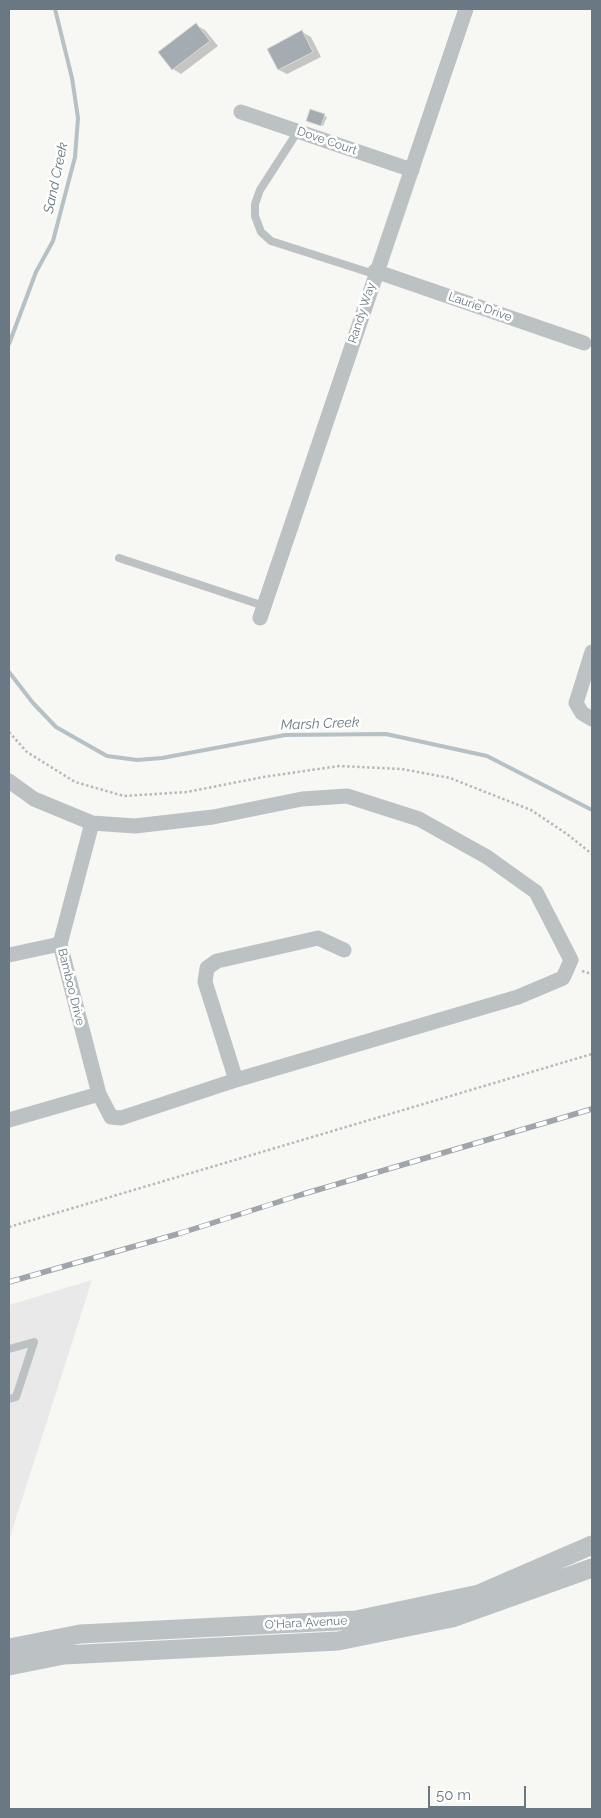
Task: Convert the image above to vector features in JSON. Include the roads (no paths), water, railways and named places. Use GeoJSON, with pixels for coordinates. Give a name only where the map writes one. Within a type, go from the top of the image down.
{"type":"FeatureCollection","features":[{"type":"Feature","properties":{"kind":"street","name":"Randy Way"},"geometry":{"type":"LineString","coordinates":[[262,612],[375,273],[466,9]]}},
{"type":"Feature","properties":{"kind":"street","name":"Dove Court"},"geometry":{"type":"LineString","coordinates":[[241,112],[412,170]]}},
{"type":"Feature","properties":{"kind":"street","name":"Laurie Drive"},"geometry":{"type":"LineString","coordinates":[[375,273],[588,345]]}},
{"type":"Feature","properties":{"kind":"street"},"geometry":{"type":"LineString","coordinates":[[587,716],[576,703],[592,652]]}},
{"type":"Feature","properties":{"kind":"street"},"geometry":{"type":"LineString","coordinates":[[9,781],[34,799],[92,823],[135,826],[213,817],[302,800],[347,796],[419,818],[486,857],[536,892],[571,960],[563,978],[518,997],[236,1080],[205,982],[207,968],[217,961],[318,938],[344,950]]}},
{"type":"Feature","properties":{"kind":"street","name":"Bamboo Drive"},"geometry":{"type":"LineString","coordinates":[[92,823],[60,944],[99,1094],[111,1117],[121,1118],[236,1080]]}},
{"type":"Feature","properties":{"kind":"street"},"geometry":{"type":"LineString","coordinates":[[9,955],[60,944]]}},
{"type":"Feature","properties":{"kind":"street"},"geometry":{"type":"LineString","coordinates":[[9,1120],[99,1094]]}},
{"type":"Feature","properties":{"kind":"street","name":"O'Hara Avenue"},"geometry":{"type":"LineString","coordinates":[[9,1648],[80,1634],[356,1620],[479,1594],[592,1545]]}},
{"type":"Feature","properties":{"kind":"street","name":"O'Hara Avenue"},"geometry":{"type":"LineString","coordinates":[[9,1666],[64,1655],[338,1641],[452,1618],[592,1568]]}},
{"type":"Feature","properties":{"kind":"lane"},"geometry":{"type":"LineString","coordinates":[[298,131],[260,190],[255,204],[255,216],[261,232],[271,241],[375,273]]}},
{"type":"Feature","properties":{"kind":"lane"},"geometry":{"type":"LineString","coordinates":[[119,558],[262,612]]}},
{"type":"Feature","properties":{"kind":"lane"},"geometry":{"type":"LineString","coordinates":[[9,1349],[34,1342],[16,1396],[9,1399]]}},
{"type":"Feature","properties":{"kind":"waterway","name":"Sand Creek"},"geometry":{"type":"LineString","coordinates":[[9,344],[36,272],[53,241],[75,157],[78,118],[72,78],[55,9]]}},
{"type":"Feature","properties":{"kind":"waterway","name":"Marsh Creek"},"geometry":{"type":"LineString","coordinates":[[9,672],[33,703],[56,727],[107,756],[137,760],[162,758],[285,735],[386,734],[487,756],[592,810]]}},
{"type":"Feature","properties":{"kind":"railway"},"geometry":{"type":"LineString","coordinates":[[9,1282],[181,1233],[300,1195],[592,1109]]}}]}
